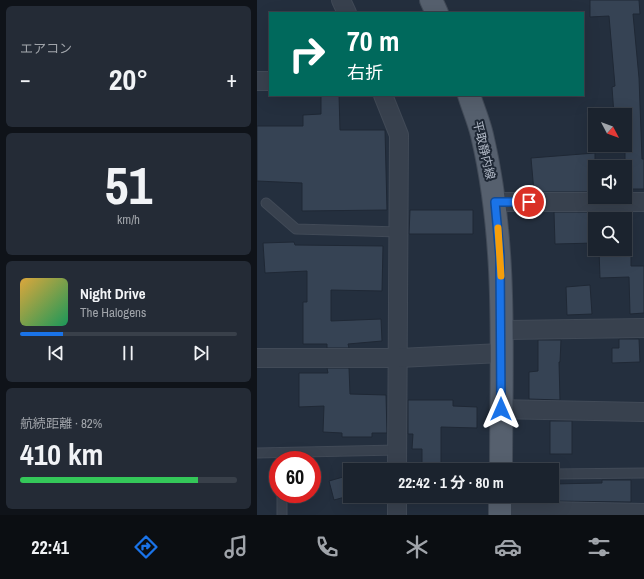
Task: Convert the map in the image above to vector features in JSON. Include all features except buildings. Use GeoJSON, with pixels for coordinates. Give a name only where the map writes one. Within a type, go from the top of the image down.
{"type":"FeatureCollection","features":[{"type":"Feature","properties":{"kind":"main road"},"geometry":{"type":"LineString","coordinates":[[431,0],[437,12]]}},
{"type":"Feature","properties":{"kind":"main road","name":"平取静内線"},"geometry":{"type":"LineString","coordinates":[[469,96],[482,134],[495,202],[500,256],[501,463]]}},
{"type":"Feature","properties":{"kind":"street"},"geometry":{"type":"LineString","coordinates":[[341,0],[347,12]]}},
{"type":"Feature","properties":{"kind":"street"},"geometry":{"type":"LineString","coordinates":[[257,80],[269,81]]}},
{"type":"Feature","properties":{"kind":"street"},"geometry":{"type":"LineString","coordinates":[[383,96],[399,135],[399,358],[397,463]]}},
{"type":"Feature","properties":{"kind":"street"},"geometry":{"type":"LineString","coordinates":[[495,202],[644,202]]}},
{"type":"Feature","properties":{"kind":"street"},"geometry":{"type":"LineString","coordinates":[[501,330],[644,328]]}},
{"type":"Feature","properties":{"kind":"street"},"geometry":{"type":"LineString","coordinates":[[257,358],[399,358],[501,353]]}},
{"type":"Feature","properties":{"kind":"street"},"geometry":{"type":"LineString","coordinates":[[501,409],[644,412]]}},
{"type":"Feature","properties":{"kind":"street"},"geometry":{"type":"LineString","coordinates":[[397,503],[397,515]]}},
{"type":"Feature","properties":{"kind":"street"},"geometry":{"type":"LineString","coordinates":[[500,507],[644,513]]}},
{"type":"Feature","properties":{"kind":"lane"},"geometry":{"type":"LineString","coordinates":[[266,203],[296,230],[399,232]]}},
{"type":"Feature","properties":{"kind":"lane"},"geometry":{"type":"LineString","coordinates":[[321,455],[397,450]]}},
{"type":"Feature","properties":{"kind":"lane"},"geometry":{"type":"LineString","coordinates":[[257,453],[269,455]]}},
{"type":"Feature","properties":{"kind":"lane"},"geometry":{"type":"LineString","coordinates":[[559,474],[644,473]]}},
{"type":"Feature","properties":{"kind":"lane"},"geometry":{"type":"LineString","coordinates":[[282,503],[282,515]]}},
{"type":"Feature","properties":{"kind":"slow traffic"},"geometry":{"type":"LineString","coordinates":[[498,228],[501,276]]}},
{"type":"Feature","properties":{"kind":"route"},"geometry":{"type":"LineString","coordinates":[[501,409],[500,256],[495,202],[529,202]]}}]}
